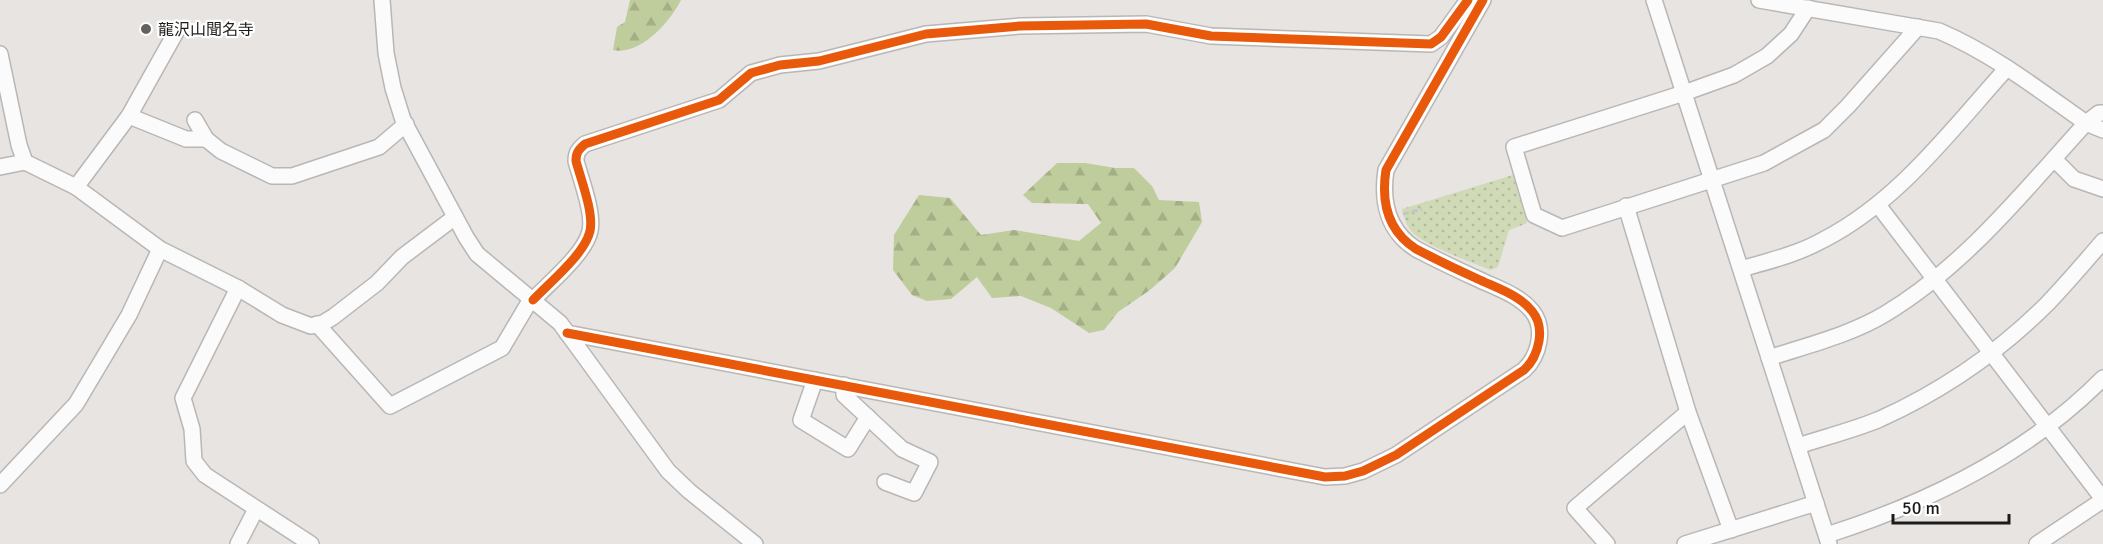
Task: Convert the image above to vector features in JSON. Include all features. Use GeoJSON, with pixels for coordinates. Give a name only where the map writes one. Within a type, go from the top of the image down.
{"type":"FeatureCollection","features":[{"type":"Feature","properties":{"kind":"street"},"geometry":{"type":"LineString","coordinates":[[382,0],[386,53],[406,124],[455,218],[477,254],[560,323],[668,471],[689,491],[755,544]]}},
{"type":"Feature","properties":{"kind":"street"},"geometry":{"type":"LineString","coordinates":[[317,324],[390,406],[502,348],[532,300],[579,252],[590,231],[589,213],[576,161],[579,149],[585,144],[719,100],[751,73],[780,64],[819,61],[926,34],[1020,26],[1146,24],[1211,36],[1431,44],[1441,37],[1468,0]]}},
{"type":"Feature","properties":{"kind":"street"},"geometry":{"type":"LineString","coordinates":[[567,333],[1113,435],[1313,476],[1345,476],[1363,471],[1396,455],[1524,370],[1532,363],[1537,352],[1539,331],[1537,320],[1531,310],[1517,298],[1402,240],[1394,228],[1385,201],[1383,185],[1386,170],[1483,0]]}},
{"type":"Feature","properties":{"kind":"street"},"geometry":{"type":"LineString","coordinates":[[1654,0],[1828,540],[1948,487],[2011,451],[2081,400],[2103,378]]}},
{"type":"Feature","properties":{"kind":"street"},"geometry":{"type":"LineString","coordinates":[[1759,0],[1939,31],[1965,42],[2086,123],[2103,130]]}},
{"type":"Feature","properties":{"kind":"street"},"geometry":{"type":"LineString","coordinates":[[1808,8],[1791,34],[1767,56],[1734,75],[1514,147],[1534,215],[1562,228],[1764,163],[1824,130],[1918,27]]}},
{"type":"Feature","properties":{"kind":"street"},"geometry":{"type":"LineString","coordinates":[[76,187],[129,116],[176,32]]}},
{"type":"Feature","properties":{"kind":"street"},"geometry":{"type":"LineString","coordinates":[[0,54],[19,145],[25,162]]}},
{"type":"Feature","properties":{"kind":"street"},"geometry":{"type":"LineString","coordinates":[[1741,269],[1822,242],[1878,206],[1906,180],[2007,68]]}},
{"type":"Feature","properties":{"kind":"street"},"geometry":{"type":"LineString","coordinates":[[1770,358],[1833,337],[1883,315],[1935,280],[1985,235],[2086,123],[2099,112],[2103,113]]}},
{"type":"Feature","properties":{"kind":"street"},"geometry":{"type":"LineString","coordinates":[[129,116],[186,140],[206,139]]}},
{"type":"Feature","properties":{"kind":"street"},"geometry":{"type":"LineString","coordinates":[[195,120],[206,139],[221,151],[272,176],[292,176],[379,147],[406,124]]}},
{"type":"Feature","properties":{"kind":"street"},"geometry":{"type":"LineString","coordinates":[[2054,159],[2074,180],[2103,189]]}},
{"type":"Feature","properties":{"kind":"street"},"geometry":{"type":"LineString","coordinates":[[0,167],[25,162],[76,187],[160,249],[238,288],[282,315],[311,326],[333,317],[376,283],[402,257],[455,218]]}},
{"type":"Feature","properties":{"kind":"street"},"geometry":{"type":"LineString","coordinates":[[1626,206],[1688,412],[1731,530]]}},
{"type":"Feature","properties":{"kind":"street"},"geometry":{"type":"LineString","coordinates":[[1878,206],[2103,499],[2047,542]]}},
{"type":"Feature","properties":{"kind":"street"},"geometry":{"type":"LineString","coordinates":[[1798,446],[1848,431],[1896,411],[1958,377],[2049,302],[2103,241]]}},
{"type":"Feature","properties":{"kind":"street"},"geometry":{"type":"LineString","coordinates":[[0,485],[76,404],[129,315],[160,249]]}},
{"type":"Feature","properties":{"kind":"street"},"geometry":{"type":"LineString","coordinates":[[238,288],[183,398],[192,429],[194,461],[205,475],[311,544]]}},
{"type":"Feature","properties":{"kind":"street"},"geometry":{"type":"LineString","coordinates":[[815,380],[801,420],[848,449],[868,417]]}},
{"type":"Feature","properties":{"kind":"street"},"geometry":{"type":"LineString","coordinates":[[844,385],[844,395],[902,449],[930,462],[914,493],[885,482]]}},
{"type":"Feature","properties":{"kind":"street"},"geometry":{"type":"LineString","coordinates":[[1607,544],[1575,508],[1688,412]]}},
{"type":"Feature","properties":{"kind":"street"},"geometry":{"type":"LineString","coordinates":[[1685,544],[1816,503]]}},
{"type":"Feature","properties":{"kind":"street"},"geometry":{"type":"LineString","coordinates":[[238,544],[256,509]]}},
{"type":"Feature","properties":{"kind":"green space"},"geometry":{"type":"Polygon","coordinates":[[[630,0],[681,0],[670,18],[653,36],[633,48],[613,50],[617,27],[625,22],[630,0]]]}},
{"type":"Feature","properties":{"kind":"green space"},"geometry":{"type":"Polygon","coordinates":[[[1057,163],[1085,163],[1115,168],[1134,168],[1152,186],[1159,200],[1199,202],[1202,222],[1175,268],[1150,290],[1118,312],[1104,330],[1089,333],[1051,308],[1021,296],[992,298],[977,277],[951,299],[927,301],[912,295],[893,270],[894,235],[919,195],[950,198],[981,235],[1014,230],[1079,241],[1101,223],[1088,204],[1032,203],[1023,195],[1057,163]]]}},
{"type":"Feature","properties":{"kind":"green space"},"geometry":{"type":"Polygon","coordinates":[[[1513,175],[1527,223],[1509,230],[1498,267],[1490,270],[1440,249],[1414,234],[1406,223],[1402,209],[1513,175]]]}},
{"type":"Feature","properties":{"kind":"cycle path"},"geometry":{"type":"LineString","coordinates":[[533,300],[574,258],[587,240],[590,231],[589,206],[576,161],[581,148],[585,144],[719,100],[751,73],[780,65],[819,61],[926,34],[1020,26],[1146,24],[1211,36],[1431,44],[1441,37],[1468,0]]}},
{"type":"Feature","properties":{"kind":"cycle path"},"geometry":{"type":"LineString","coordinates":[[567,333],[1325,477],[1345,476],[1363,471],[1396,455],[1524,370],[1537,350],[1539,325],[1527,305],[1508,293],[1406,242],[1393,225],[1386,204],[1386,170],[1483,0]]}},
{"type":"Feature","properties":{"kind":"place","name":"龍沢山聞名寺"},"geometry":{"type":"Point","coordinates":[146,29]}}]}
